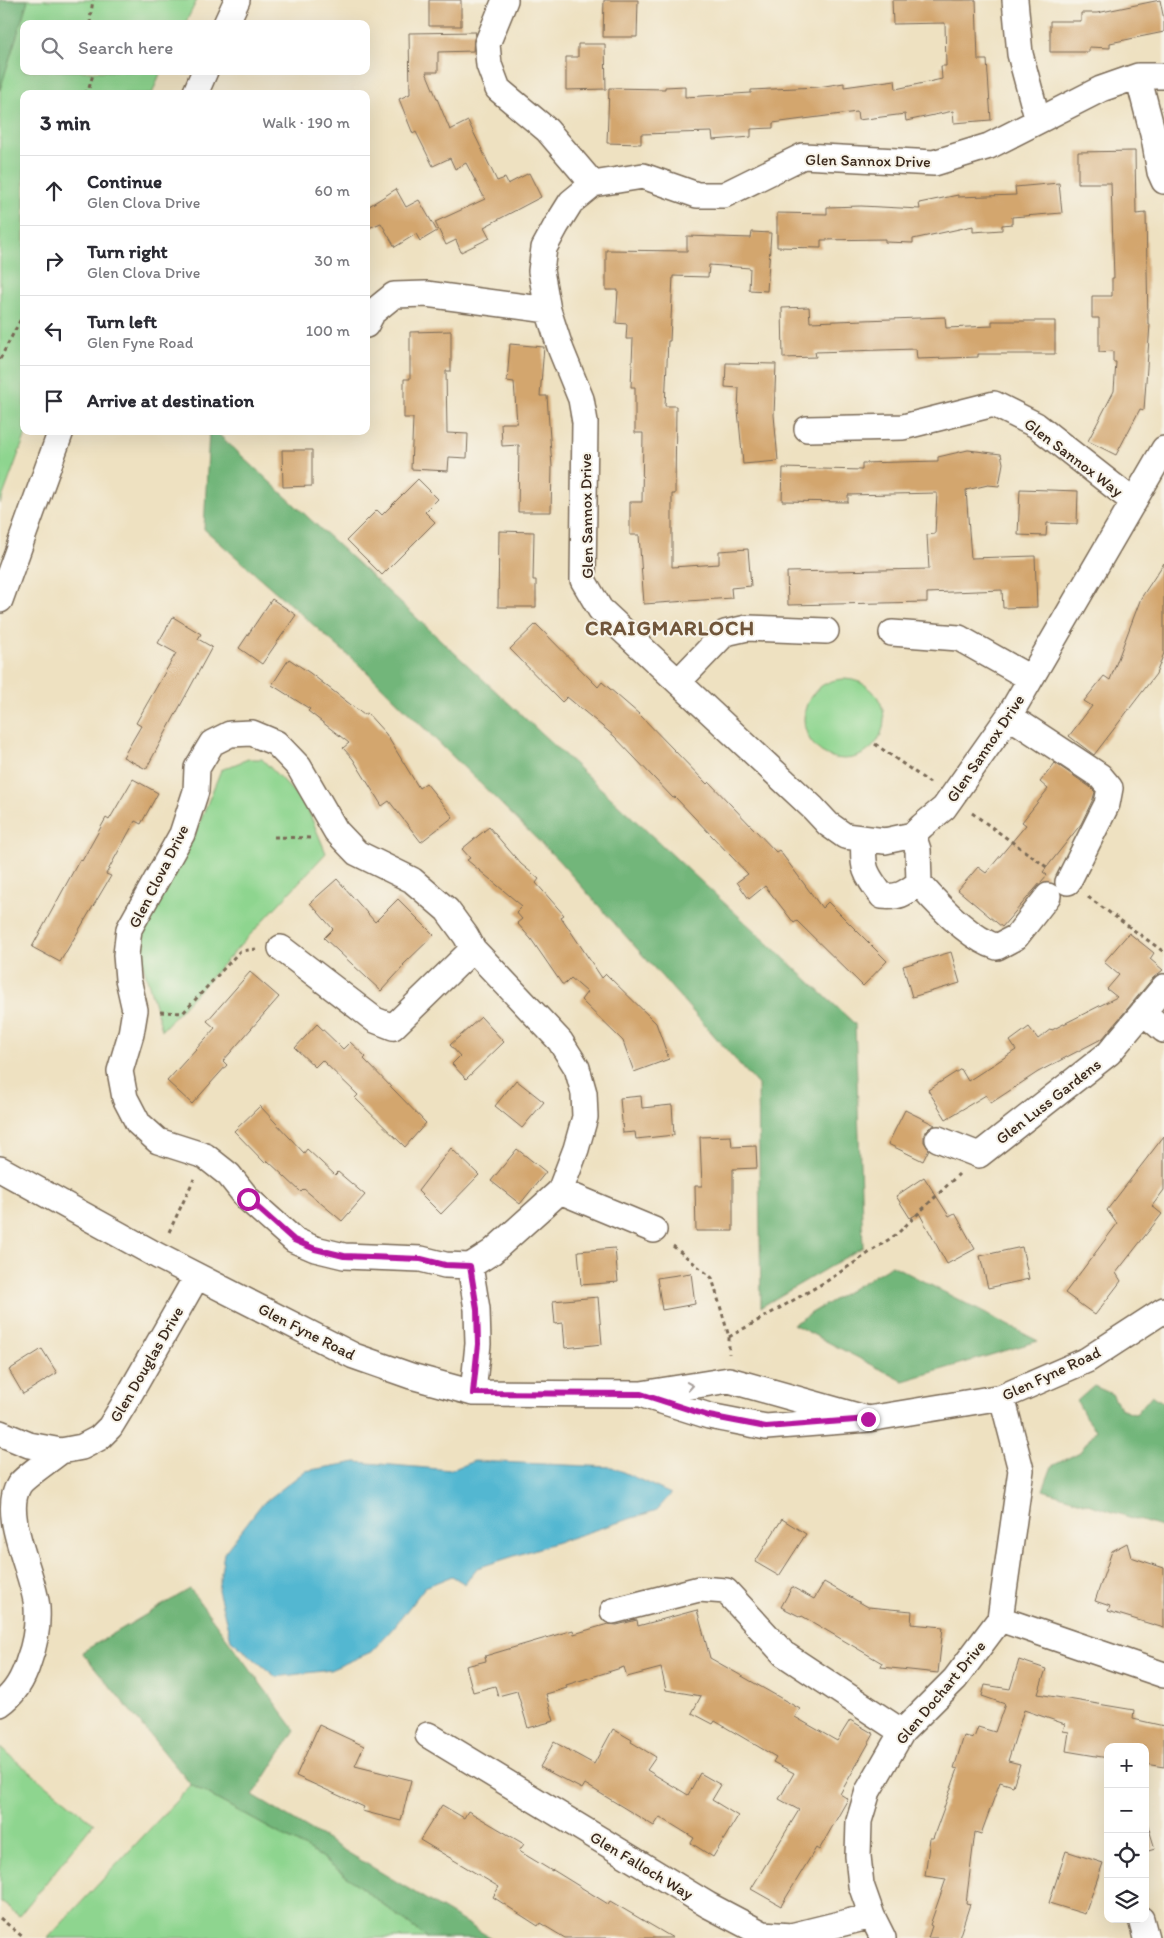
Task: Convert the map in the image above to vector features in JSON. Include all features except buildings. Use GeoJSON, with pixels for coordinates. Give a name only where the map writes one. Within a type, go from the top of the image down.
{"type":"FeatureCollection","features":[{"type":"Feature","properties":{"kind":"street"},"geometry":{"type":"LineString","coordinates":[[228,20],[237,0]]}},
{"type":"Feature","properties":{"kind":"street"},"geometry":{"type":"LineString","coordinates":[[505,0],[487,44],[489,65],[498,90],[547,130],[593,184]]}},
{"type":"Feature","properties":{"kind":"street"},"geometry":{"type":"LineString","coordinates":[[1015,0],[1020,54],[1038,121]]}},
{"type":"Feature","properties":{"kind":"street"},"geometry":{"type":"LineString","coordinates":[[198,90],[203,75]]}},
{"type":"Feature","properties":{"kind":"street"},"geometry":{"type":"LineString","coordinates":[[1138,76],[1154,138],[1160,172],[1164,181]]}},
{"type":"Feature","properties":{"kind":"street","name":"Glen Sannox Drive"},"geometry":{"type":"LineString","coordinates":[[1164,76],[1138,76],[1101,89],[989,146],[934,163],[803,156],[724,195],[697,195],[643,176],[593,184],[571,202],[544,248],[541,271],[548,310],[561,350],[581,399],[585,422],[583,580],[600,609],[828,824],[845,836],[886,841],[914,835],[944,808],[1009,716],[1164,449]]}},
{"type":"Feature","properties":{"kind":"street"},"geometry":{"type":"LineString","coordinates":[[370,318],[373,312],[394,296],[426,294],[548,310]]}},
{"type":"Feature","properties":{"kind":"street","name":"Glen Sannox Way"},"geometry":{"type":"LineString","coordinates":[[807,429],[903,427],[994,404],[1036,426],[1134,502]]}},
{"type":"Feature","properties":{"kind":"street"},"geometry":{"type":"LineString","coordinates":[[0,600],[60,435]]}},
{"type":"Feature","properties":{"kind":"street"},"geometry":{"type":"LineString","coordinates":[[678,682],[725,632],[747,628],[826,631]]}},
{"type":"Feature","properties":{"kind":"street"},"geometry":{"type":"LineString","coordinates":[[892,633],[960,638],[1030,678]]}},
{"type":"Feature","properties":{"kind":"street"},"geometry":{"type":"LineString","coordinates":[[914,835],[918,850],[919,883],[938,904],[984,943],[996,948],[1016,937],[1058,889],[1107,804],[1110,788],[1100,776],[1009,716]]}},
{"type":"Feature","properties":{"kind":"street","name":"Glen Clova Drive"},"geometry":{"type":"LineString","coordinates":[[252,732],[276,743],[300,767],[336,831],[357,853],[412,880],[447,910],[466,936],[473,950],[560,1041],[577,1068],[584,1094],[585,1117],[576,1149],[560,1191],[492,1252],[470,1266],[445,1265],[421,1259],[344,1256],[315,1249],[294,1240],[272,1222],[228,1176],[205,1156],[158,1141],[138,1122],[125,1098],[120,1071],[131,1034],[135,1010],[128,979],[126,955],[129,929],[182,834],[196,791],[197,768],[212,744],[230,734],[252,732]]}},
{"type":"Feature","properties":{"kind":"street"},"geometry":{"type":"LineString","coordinates":[[864,839],[863,860],[865,874],[882,896],[894,897],[905,893],[919,883]]}},
{"type":"Feature","properties":{"kind":"street"},"geometry":{"type":"LineString","coordinates":[[281,948],[374,1020],[393,1027],[473,950]]}},
{"type":"Feature","properties":{"kind":"street","name":"Glen Luss Gardens"},"geometry":{"type":"LineString","coordinates":[[938,1139],[980,1155],[1109,1053],[1164,987]]}},
{"type":"Feature","properties":{"kind":"street"},"geometry":{"type":"LineString","coordinates":[[1143,1012],[1164,1030]]}},
{"type":"Feature","properties":{"kind":"street","name":"Glen Fyne Road"},"geometry":{"type":"LineString","coordinates":[[0,1170],[158,1256],[354,1356],[411,1376],[473,1393],[641,1394],[729,1380],[868,1419]]}},
{"type":"Feature","properties":{"kind":"street"},"geometry":{"type":"LineString","coordinates":[[560,1191],[654,1230]]}},
{"type":"Feature","properties":{"kind":"street"},"geometry":{"type":"LineString","coordinates":[[470,1266],[477,1309],[478,1344],[473,1393]]}},
{"type":"Feature","properties":{"kind":"street","name":"Glen Douglas Drive"},"geometry":{"type":"LineString","coordinates":[[0,1433],[29,1445],[61,1451],[82,1447],[99,1438],[110,1427],[197,1276]]}},
{"type":"Feature","properties":{"kind":"street","name":"Glen Fyne Road"},"geometry":{"type":"LineString","coordinates":[[641,1394],[709,1416],[766,1427],[868,1419],[1002,1397],[1087,1360],[1164,1310]]}},
{"type":"Feature","properties":{"kind":"street","name":"Glen Dochart Drive"},"geometry":{"type":"LineString","coordinates":[[878,1927],[861,1885],[858,1856],[859,1821],[868,1791],[902,1732],[955,1679],[1000,1619],[1021,1470],[1002,1397]]}},
{"type":"Feature","properties":{"kind":"street"},"geometry":{"type":"LineString","coordinates":[[0,1704],[6,1700],[24,1677],[35,1643],[37,1607],[18,1537],[13,1505],[19,1485],[61,1451]]}},
{"type":"Feature","properties":{"kind":"street"},"geometry":{"type":"LineString","coordinates":[[613,1611],[699,1589],[726,1591],[784,1654],[902,1732]]}},
{"type":"Feature","properties":{"kind":"street"},"geometry":{"type":"LineString","coordinates":[[1000,1619],[1164,1675]]}},
{"type":"Feature","properties":{"kind":"street","name":"Glen Falloch Way"},"geometry":{"type":"LineString","coordinates":[[428,1736],[708,1905],[763,1934],[791,1936],[878,1927]]}},
{"type":"Feature","properties":{"kind":"street"},"geometry":{"type":"LineString","coordinates":[[1142,1923],[1146,1938]]}},
{"type":"Feature","properties":{"kind":"path"},"geometry":{"type":"LineString","coordinates":[[91,20],[93,0]]}},
{"type":"Feature","properties":{"kind":"path"},"geometry":{"type":"LineString","coordinates":[[87,90],[93,75]]}},
{"type":"Feature","properties":{"kind":"path"},"geometry":{"type":"LineString","coordinates":[[0,359],[20,321]]}},
{"type":"Feature","properties":{"kind":"path"},"geometry":{"type":"LineString","coordinates":[[876,744],[951,798]]}},
{"type":"Feature","properties":{"kind":"path"},"geometry":{"type":"LineString","coordinates":[[135,1010],[183,1013],[240,951],[281,948]]}},
{"type":"Feature","properties":{"kind":"path"},"geometry":{"type":"LineString","coordinates":[[729,1337],[827,1281],[897,1234],[980,1155]]}},
{"type":"Feature","properties":{"kind":"path"},"geometry":{"type":"LineString","coordinates":[[158,1256],[205,1156]]}},
{"type":"Feature","properties":{"kind":"path"},"geometry":{"type":"LineString","coordinates":[[654,1230],[712,1278],[729,1337],[729,1380]]}},
{"type":"Feature","properties":{"kind":"path"},"geometry":{"type":"LineString","coordinates":[[0,1918],[24,1938]]}},
{"type":"Feature","properties":{"kind":"green space"},"geometry":{"type":"Polygon","coordinates":[[[0,0],[197,0],[187,20],[20,20],[20,75],[159,75],[154,90],[20,90],[20,435],[26,435],[0,504],[0,0]]]}},
{"type":"Feature","properties":{"kind":"green space"},"geometry":{"type":"Polygon","coordinates":[[[0,0],[28,0],[22,20],[20,20],[20,26],[0,90],[0,0]]]}},
{"type":"Feature","properties":{"kind":"green space"},"geometry":{"type":"Polygon","coordinates":[[[209,435],[219,435],[855,1024],[863,1247],[761,1307],[758,1085],[559,861],[366,671],[204,529],[209,435]]]}},
{"type":"Feature","properties":{"kind":"green space"},"geometry":{"type":"Polygon","coordinates":[[[844,679],[859,682],[872,691],[881,704],[884,719],[881,734],[872,747],[859,756],[844,759],[829,756],[816,747],[807,734],[804,719],[807,704],[816,691],[829,682],[844,679]]]}},
{"type":"Feature","properties":{"kind":"green space"},"geometry":{"type":"Polygon","coordinates":[[[248,759],[262,759],[306,805],[326,853],[162,1030],[137,944],[195,834],[221,770],[248,759]]]}},
{"type":"Feature","properties":{"kind":"green space"},"geometry":{"type":"Polygon","coordinates":[[[892,1265],[1038,1341],[903,1381],[793,1324],[892,1265]]]}},
{"type":"Feature","properties":{"kind":"green space"},"geometry":{"type":"Polygon","coordinates":[[[1094,1386],[1112,1394],[1120,1408],[1136,1414],[1152,1395],[1164,1403],[1164,1528],[1043,1490],[1052,1466],[1080,1452],[1096,1430],[1086,1418],[1077,1401],[1094,1386]]]}},
{"type":"Feature","properties":{"kind":"green space"},"geometry":{"type":"Polygon","coordinates":[[[190,1589],[295,1730],[253,1796],[491,1938],[427,1938],[320,1856],[191,1785],[82,1652],[190,1589]]]}},
{"type":"Feature","properties":{"kind":"green space"},"geometry":{"type":"Polygon","coordinates":[[[0,1748],[94,1823],[19,1916],[0,1901],[0,1748]]]}},
{"type":"Feature","properties":{"kind":"green space"},"geometry":{"type":"Polygon","coordinates":[[[191,1785],[320,1856],[427,1938],[48,1938],[191,1785]]]}},
{"type":"Feature","properties":{"kind":"water"},"geometry":{"type":"Polygon","coordinates":[[[474,1461],[612,1467],[671,1494],[657,1510],[477,1568],[465,1584],[452,1576],[425,1587],[394,1627],[371,1652],[330,1670],[276,1677],[231,1640],[218,1590],[224,1553],[261,1505],[305,1471],[356,1462],[451,1470],[474,1461]]]}},
{"type":"Feature","properties":{"kind":"district","name":"CRAIGMARLOCH"},"geometry":{"type":"Point","coordinates":[670,628]}},
{"type":"Feature","properties":{"kind":"route"},"geometry":{"type":"LineString","coordinates":[[248,1199],[294,1240],[315,1249],[344,1256],[421,1259],[445,1265],[470,1266],[477,1309],[478,1344],[473,1393],[641,1394],[709,1416],[766,1427],[868,1419]]}}]}
